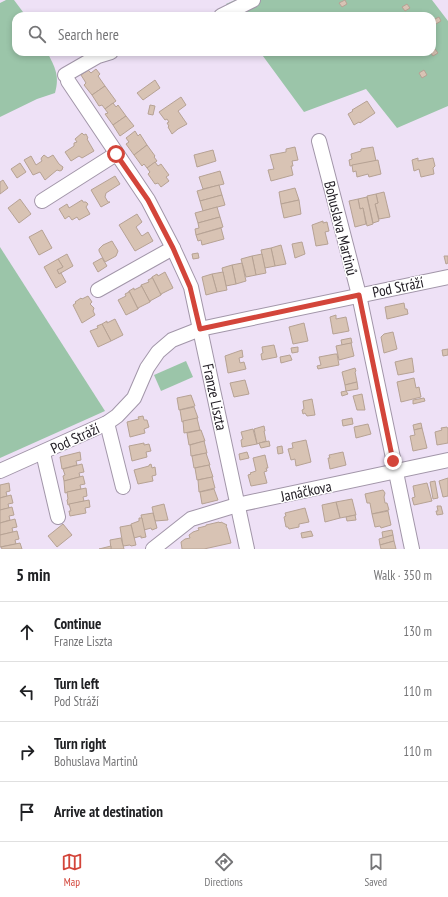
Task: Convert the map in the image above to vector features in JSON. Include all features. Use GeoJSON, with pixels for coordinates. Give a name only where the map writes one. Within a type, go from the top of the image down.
{"type":"FeatureCollection","features":[{"type":"Feature","properties":{"kind":"street"},"geometry":{"type":"LineString","coordinates":[[229,12],[253,0]]}},
{"type":"Feature","properties":{"kind":"street","name":"Franze Liszta"},"geometry":{"type":"LineString","coordinates":[[98,56],[66,78],[148,200],[173,248],[190,287],[247,549]]}},
{"type":"Feature","properties":{"kind":"street","name":"Bohuslava Martinů"},"geometry":{"type":"LineString","coordinates":[[319,141],[359,295],[412,549]]}},
{"type":"Feature","properties":{"kind":"street"},"geometry":{"type":"LineString","coordinates":[[42,201],[116,154]]}},
{"type":"Feature","properties":{"kind":"street"},"geometry":{"type":"LineString","coordinates":[[98,290],[173,248]]}},
{"type":"Feature","properties":{"kind":"street","name":"Pod Stráží"},"geometry":{"type":"LineString","coordinates":[[0,472],[107,424],[134,398],[147,368],[158,352],[172,340],[200,329],[448,277]]}},
{"type":"Feature","properties":{"kind":"street","name":"Pod Stráží"},"geometry":{"type":"LineString","coordinates":[[107,424],[123,487]]}},
{"type":"Feature","properties":{"kind":"street","name":"Pod Stráží"},"geometry":{"type":"LineString","coordinates":[[43,453],[58,517]]}},
{"type":"Feature","properties":{"kind":"street","name":"Janáčkova"},"geometry":{"type":"LineString","coordinates":[[153,549],[171,542],[191,519],[238,505],[448,460]]}},
{"type":"Feature","properties":{"kind":"green space"},"geometry":{"type":"Polygon","coordinates":[[[6,0],[14,0],[23,12],[12,12],[12,56],[49,56],[56,72],[57,82],[55,93],[37,99],[0,117],[0,3],[6,0]]]}},
{"type":"Feature","properties":{"kind":"green space"},"geometry":{"type":"Polygon","coordinates":[[[235,0],[432,0],[448,21],[448,106],[397,128],[366,89],[304,112],[263,56],[436,56],[436,12],[231,12],[226,4],[235,0]]]}},
{"type":"Feature","properties":{"kind":"green space"},"geometry":{"type":"Polygon","coordinates":[[[0,247],[105,411],[0,458],[0,247]]]}},
{"type":"Feature","properties":{"kind":"green space"},"geometry":{"type":"Polygon","coordinates":[[[186,361],[193,377],[161,391],[154,375],[186,361]]]}},
{"type":"Feature","properties":{"kind":"building"},"geometry":{"type":"Polygon","coordinates":[[[345,0],[347,4],[342,7],[339,3],[345,0]]]}},
{"type":"Feature","properties":{"kind":"building"},"geometry":{"type":"Polygon","coordinates":[[[407,4],[410,8],[405,11],[402,7],[407,4]]]}},
{"type":"Feature","properties":{"kind":"building"},"geometry":{"type":"Polygon","coordinates":[[[439,17],[441,21],[436,24],[436,18],[439,17]]]}},
{"type":"Feature","properties":{"kind":"building"},"geometry":{"type":"Polygon","coordinates":[[[96,69],[100,74],[98,76],[105,86],[92,95],[84,85],[86,83],[81,75],[88,70],[91,73],[96,69]]]}},
{"type":"Feature","properties":{"kind":"building"},"geometry":{"type":"Polygon","coordinates":[[[424,70],[427,75],[422,78],[419,73],[424,70]]]}},
{"type":"Feature","properties":{"kind":"building"},"geometry":{"type":"Polygon","coordinates":[[[155,80],[160,88],[143,100],[137,93],[155,80]]]}},
{"type":"Feature","properties":{"kind":"building"},"geometry":{"type":"Polygon","coordinates":[[[105,86],[116,101],[105,109],[102,105],[99,106],[92,95],[105,86]]]}},
{"type":"Feature","properties":{"kind":"building"},"geometry":{"type":"Polygon","coordinates":[[[181,97],[186,105],[178,111],[187,124],[172,134],[167,123],[169,122],[167,119],[165,120],[159,112],[181,97]]]}},
{"type":"Feature","properties":{"kind":"building"},"geometry":{"type":"Polygon","coordinates":[[[367,101],[375,113],[360,123],[359,122],[354,125],[348,114],[367,101]]]}},
{"type":"Feature","properties":{"kind":"building"},"geometry":{"type":"Polygon","coordinates":[[[113,103],[116,107],[118,105],[126,116],[113,125],[105,114],[108,113],[105,109],[113,103]]]}},
{"type":"Feature","properties":{"kind":"building"},"geometry":{"type":"Polygon","coordinates":[[[150,105],[155,106],[153,115],[148,114],[150,105]]]}},
{"type":"Feature","properties":{"kind":"building"},"geometry":{"type":"Polygon","coordinates":[[[126,116],[134,126],[120,136],[113,125],[126,116]]]}},
{"type":"Feature","properties":{"kind":"building"},"geometry":{"type":"Polygon","coordinates":[[[135,131],[138,136],[140,134],[147,145],[134,155],[126,144],[129,142],[126,138],[135,131]]]}},
{"type":"Feature","properties":{"kind":"building"},"geometry":{"type":"Polygon","coordinates":[[[82,133],[84,135],[86,134],[87,139],[94,151],[82,158],[79,156],[71,161],[65,152],[74,146],[74,143],[77,142],[75,139],[82,133]]]}},
{"type":"Feature","properties":{"kind":"building"},"geometry":{"type":"Polygon","coordinates":[[[147,145],[157,161],[147,168],[144,164],[142,166],[134,155],[147,145]]]}},
{"type":"Feature","properties":{"kind":"building"},"geometry":{"type":"Polygon","coordinates":[[[295,147],[298,160],[292,161],[293,166],[291,166],[293,175],[271,181],[268,170],[274,169],[270,155],[286,152],[286,149],[295,147]]]}},
{"type":"Feature","properties":{"kind":"building"},"geometry":{"type":"Polygon","coordinates":[[[373,147],[376,161],[350,166],[349,160],[352,159],[351,154],[361,151],[361,149],[373,147]]]}},
{"type":"Feature","properties":{"kind":"building"},"geometry":{"type":"Polygon","coordinates":[[[213,150],[216,161],[197,167],[194,155],[213,150]]]}},
{"type":"Feature","properties":{"kind":"building"},"geometry":{"type":"Polygon","coordinates":[[[44,155],[48,158],[53,155],[63,167],[62,170],[57,170],[45,180],[40,172],[33,175],[24,160],[31,156],[36,165],[42,161],[41,159],[44,155]]]}},
{"type":"Feature","properties":{"kind":"building"},"geometry":{"type":"Polygon","coordinates":[[[418,158],[418,161],[433,158],[435,166],[433,168],[434,174],[421,177],[419,169],[414,171],[412,160],[418,158]]]}},
{"type":"Feature","properties":{"kind":"building"},"geometry":{"type":"Polygon","coordinates":[[[378,160],[381,174],[369,177],[368,174],[357,177],[356,171],[353,172],[352,165],[378,160]]]}},
{"type":"Feature","properties":{"kind":"building"},"geometry":{"type":"Polygon","coordinates":[[[155,162],[158,166],[161,164],[169,175],[166,177],[169,181],[161,187],[158,183],[155,184],[148,174],[150,172],[147,168],[155,162]]]}},
{"type":"Feature","properties":{"kind":"building"},"geometry":{"type":"Polygon","coordinates":[[[20,163],[26,172],[17,178],[11,169],[20,163]]]}},
{"type":"Feature","properties":{"kind":"building"},"geometry":{"type":"Polygon","coordinates":[[[220,171],[224,184],[203,189],[199,177],[220,171]]]}},
{"type":"Feature","properties":{"kind":"building"},"geometry":{"type":"Polygon","coordinates":[[[115,176],[120,184],[106,193],[105,197],[108,202],[110,202],[101,207],[91,190],[115,176]]]}},
{"type":"Feature","properties":{"kind":"building"},"geometry":{"type":"Polygon","coordinates":[[[3,180],[8,188],[0,194],[0,182],[3,180]]]}},
{"type":"Feature","properties":{"kind":"building"},"geometry":{"type":"Polygon","coordinates":[[[219,185],[222,195],[200,201],[197,191],[219,185]]]}},
{"type":"Feature","properties":{"kind":"building"},"geometry":{"type":"Polygon","coordinates":[[[295,188],[299,200],[281,204],[279,192],[295,188]]]}},
{"type":"Feature","properties":{"kind":"building"},"geometry":{"type":"Polygon","coordinates":[[[384,192],[390,217],[379,219],[375,204],[378,203],[376,194],[384,192]]]}},
{"type":"Feature","properties":{"kind":"building"},"geometry":{"type":"Polygon","coordinates":[[[376,194],[378,203],[375,204],[379,221],[373,223],[367,196],[376,194]]]}},
{"type":"Feature","properties":{"kind":"building"},"geometry":{"type":"Polygon","coordinates":[[[222,195],[225,205],[203,211],[200,201],[222,195]]]}},
{"type":"Feature","properties":{"kind":"building"},"geometry":{"type":"Polygon","coordinates":[[[367,197],[373,224],[367,226],[363,208],[360,209],[358,199],[367,197]]]}},
{"type":"Feature","properties":{"kind":"building"},"geometry":{"type":"Polygon","coordinates":[[[20,199],[31,214],[19,223],[8,208],[20,199]]]}},
{"type":"Feature","properties":{"kind":"building"},"geometry":{"type":"Polygon","coordinates":[[[358,199],[360,209],[363,208],[366,224],[355,227],[349,201],[358,199]]]}},
{"type":"Feature","properties":{"kind":"building"},"geometry":{"type":"Polygon","coordinates":[[[82,200],[88,204],[86,207],[90,214],[79,220],[77,217],[72,220],[69,216],[65,219],[59,209],[67,204],[69,208],[82,200]]]}},
{"type":"Feature","properties":{"kind":"building"},"geometry":{"type":"Polygon","coordinates":[[[299,200],[301,214],[284,218],[281,204],[299,200]]]}},
{"type":"Feature","properties":{"kind":"building"},"geometry":{"type":"Polygon","coordinates":[[[217,207],[220,217],[198,223],[195,213],[217,207]]]}},
{"type":"Feature","properties":{"kind":"building"},"geometry":{"type":"Polygon","coordinates":[[[137,214],[142,222],[136,227],[142,236],[148,232],[153,241],[135,251],[119,225],[137,214]]]}},
{"type":"Feature","properties":{"kind":"building"},"geometry":{"type":"Polygon","coordinates":[[[220,217],[223,227],[196,235],[195,229],[199,228],[198,223],[220,217]]]}},
{"type":"Feature","properties":{"kind":"building"},"geometry":{"type":"Polygon","coordinates":[[[323,221],[323,223],[327,222],[329,231],[325,232],[328,244],[316,246],[312,225],[323,221]]]}},
{"type":"Feature","properties":{"kind":"building"},"geometry":{"type":"Polygon","coordinates":[[[221,228],[224,239],[202,245],[201,240],[198,241],[196,235],[221,228]]]}},
{"type":"Feature","properties":{"kind":"building"},"geometry":{"type":"Polygon","coordinates":[[[42,230],[52,248],[39,255],[29,237],[42,230]]]}},
{"type":"Feature","properties":{"kind":"building"},"geometry":{"type":"Polygon","coordinates":[[[112,241],[118,251],[116,256],[105,262],[99,249],[103,245],[112,241]]]}},
{"type":"Feature","properties":{"kind":"building"},"geometry":{"type":"Polygon","coordinates":[[[302,242],[305,254],[295,258],[292,244],[302,242]]]}},
{"type":"Feature","properties":{"kind":"building"},"geometry":{"type":"Polygon","coordinates":[[[281,245],[286,264],[275,266],[271,248],[281,245]]]}},
{"type":"Feature","properties":{"kind":"building"},"geometry":{"type":"Polygon","coordinates":[[[271,248],[275,266],[265,268],[261,250],[271,248]]]}},
{"type":"Feature","properties":{"kind":"building"},"geometry":{"type":"Polygon","coordinates":[[[198,253],[199,258],[193,259],[192,254],[198,253]]]}},
{"type":"Feature","properties":{"kind":"building"},"geometry":{"type":"Polygon","coordinates":[[[67,254],[73,266],[59,274],[57,270],[63,267],[58,259],[67,254]]]}},
{"type":"Feature","properties":{"kind":"building"},"geometry":{"type":"Polygon","coordinates":[[[262,254],[266,273],[256,275],[252,256],[262,254]]]}},
{"type":"Feature","properties":{"kind":"building"},"geometry":{"type":"Polygon","coordinates":[[[252,256],[256,275],[246,277],[241,259],[252,256]]]}},
{"type":"Feature","properties":{"kind":"building"},"geometry":{"type":"Polygon","coordinates":[[[444,256],[448,256],[448,263],[446,264],[444,256]]]}},
{"type":"Feature","properties":{"kind":"building"},"geometry":{"type":"Polygon","coordinates":[[[102,258],[107,266],[98,272],[93,263],[102,258]]]}},
{"type":"Feature","properties":{"kind":"building"},"geometry":{"type":"Polygon","coordinates":[[[58,259],[63,267],[57,270],[59,274],[61,273],[66,282],[56,288],[44,267],[58,259]]]}},
{"type":"Feature","properties":{"kind":"building"},"geometry":{"type":"Polygon","coordinates":[[[242,263],[246,281],[236,284],[232,265],[242,263]]]}},
{"type":"Feature","properties":{"kind":"building"},"geometry":{"type":"Polygon","coordinates":[[[232,265],[236,284],[226,286],[222,268],[232,265]]]}},
{"type":"Feature","properties":{"kind":"building"},"geometry":{"type":"Polygon","coordinates":[[[165,272],[173,288],[161,295],[152,277],[157,274],[158,276],[165,272]]]}},
{"type":"Feature","properties":{"kind":"building"},"geometry":{"type":"Polygon","coordinates":[[[223,272],[227,290],[217,292],[212,274],[223,272]]]}},
{"type":"Feature","properties":{"kind":"building"},"geometry":{"type":"Polygon","coordinates":[[[212,274],[217,292],[206,295],[202,277],[212,274]]]}},
{"type":"Feature","properties":{"kind":"building"},"geometry":{"type":"Polygon","coordinates":[[[152,277],[161,295],[150,302],[141,285],[149,282],[148,280],[152,277]]]}},
{"type":"Feature","properties":{"kind":"building"},"geometry":{"type":"Polygon","coordinates":[[[142,286],[150,302],[138,309],[129,291],[142,286]]]}},
{"type":"Feature","properties":{"kind":"building"},"geometry":{"type":"Polygon","coordinates":[[[129,291],[138,309],[126,315],[118,300],[126,296],[125,294],[129,291]]]}},
{"type":"Feature","properties":{"kind":"building"},"geometry":{"type":"Polygon","coordinates":[[[88,296],[92,302],[90,304],[94,308],[93,311],[95,315],[82,323],[73,305],[81,298],[82,299],[88,296]]]}},
{"type":"Feature","properties":{"kind":"building"},"geometry":{"type":"Polygon","coordinates":[[[404,303],[408,314],[387,319],[385,307],[404,303]]]}},
{"type":"Feature","properties":{"kind":"building"},"geometry":{"type":"Polygon","coordinates":[[[336,315],[336,319],[346,317],[349,331],[333,334],[330,317],[336,315]]]}},
{"type":"Feature","properties":{"kind":"building"},"geometry":{"type":"Polygon","coordinates":[[[115,319],[123,335],[111,341],[102,324],[115,319]]]}},
{"type":"Feature","properties":{"kind":"building"},"geometry":{"type":"Polygon","coordinates":[[[304,323],[308,341],[293,344],[289,327],[304,323]]]}},
{"type":"Feature","properties":{"kind":"building"},"geometry":{"type":"Polygon","coordinates":[[[102,324],[111,341],[98,347],[90,331],[98,328],[97,326],[102,324]]]}},
{"type":"Feature","properties":{"kind":"building"},"geometry":{"type":"Polygon","coordinates":[[[393,332],[397,349],[384,353],[381,337],[384,334],[393,332]]]}},
{"type":"Feature","properties":{"kind":"building"},"geometry":{"type":"Polygon","coordinates":[[[351,338],[352,343],[342,345],[341,340],[351,338]]]}},
{"type":"Feature","properties":{"kind":"building"},"geometry":{"type":"Polygon","coordinates":[[[351,343],[354,356],[339,360],[336,346],[351,343]]]}},
{"type":"Feature","properties":{"kind":"building"},"geometry":{"type":"Polygon","coordinates":[[[274,345],[277,357],[262,360],[262,347],[274,345]]]}},
{"type":"Feature","properties":{"kind":"building"},"geometry":{"type":"Polygon","coordinates":[[[298,347],[298,352],[292,353],[291,348],[298,347]]]}},
{"type":"Feature","properties":{"kind":"building"},"geometry":{"type":"Polygon","coordinates":[[[448,349],[448,355],[443,356],[442,350],[448,349]]]}},
{"type":"Feature","properties":{"kind":"building"},"geometry":{"type":"Polygon","coordinates":[[[242,350],[243,357],[239,358],[240,363],[244,362],[246,369],[228,373],[225,356],[242,350]]]}},
{"type":"Feature","properties":{"kind":"building"},"geometry":{"type":"Polygon","coordinates":[[[337,354],[339,365],[318,369],[317,366],[321,365],[319,357],[337,354]]]}},
{"type":"Feature","properties":{"kind":"building"},"geometry":{"type":"Polygon","coordinates":[[[290,355],[292,360],[281,363],[280,357],[290,355]]]}},
{"type":"Feature","properties":{"kind":"building"},"geometry":{"type":"Polygon","coordinates":[[[412,358],[414,372],[398,375],[395,362],[412,358]]]}},
{"type":"Feature","properties":{"kind":"building"},"geometry":{"type":"Polygon","coordinates":[[[355,368],[357,382],[345,385],[342,372],[355,368]]]}},
{"type":"Feature","properties":{"kind":"building"},"geometry":{"type":"Polygon","coordinates":[[[414,378],[416,388],[419,387],[421,397],[401,402],[397,382],[414,378]]]}},
{"type":"Feature","properties":{"kind":"building"},"geometry":{"type":"Polygon","coordinates":[[[245,380],[249,394],[234,397],[230,383],[245,380]]]}},
{"type":"Feature","properties":{"kind":"building"},"geometry":{"type":"Polygon","coordinates":[[[357,382],[358,389],[346,391],[345,385],[357,382]]]}},
{"type":"Feature","properties":{"kind":"building"},"geometry":{"type":"Polygon","coordinates":[[[346,391],[348,394],[342,396],[341,392],[346,391]]]}},
{"type":"Feature","properties":{"kind":"building"},"geometry":{"type":"Polygon","coordinates":[[[362,394],[365,410],[357,410],[353,396],[362,394]]]}},
{"type":"Feature","properties":{"kind":"building"},"geometry":{"type":"Polygon","coordinates":[[[191,395],[195,406],[179,410],[177,398],[191,395]]]}},
{"type":"Feature","properties":{"kind":"building"},"geometry":{"type":"Polygon","coordinates":[[[424,398],[425,401],[413,404],[413,400],[424,398]]]}},
{"type":"Feature","properties":{"kind":"building"},"geometry":{"type":"Polygon","coordinates":[[[312,399],[315,415],[307,416],[305,413],[303,414],[303,401],[312,399]]]}},
{"type":"Feature","properties":{"kind":"building"},"geometry":{"type":"Polygon","coordinates":[[[194,407],[198,418],[182,422],[180,410],[194,407]]]}},
{"type":"Feature","properties":{"kind":"building"},"geometry":{"type":"Polygon","coordinates":[[[143,416],[144,420],[147,420],[149,427],[144,429],[145,433],[130,437],[127,422],[139,419],[138,417],[143,416]]]}},
{"type":"Feature","properties":{"kind":"building"},"geometry":{"type":"Polygon","coordinates":[[[197,418],[200,430],[184,433],[183,421],[197,418]]]}},
{"type":"Feature","properties":{"kind":"building"},"geometry":{"type":"Polygon","coordinates":[[[352,418],[353,424],[343,426],[342,420],[352,418]]]}},
{"type":"Feature","properties":{"kind":"building"},"geometry":{"type":"Polygon","coordinates":[[[421,423],[422,428],[414,430],[413,425],[421,423]]]}},
{"type":"Feature","properties":{"kind":"building"},"geometry":{"type":"Polygon","coordinates":[[[368,424],[371,434],[356,438],[354,427],[368,424]]]}},
{"type":"Feature","properties":{"kind":"building"},"geometry":{"type":"Polygon","coordinates":[[[264,426],[266,441],[257,444],[254,429],[264,426]]]}},
{"type":"Feature","properties":{"kind":"building"},"geometry":{"type":"Polygon","coordinates":[[[447,427],[448,443],[437,445],[435,432],[442,430],[441,428],[447,427]]]}},
{"type":"Feature","properties":{"kind":"building"},"geometry":{"type":"Polygon","coordinates":[[[422,428],[427,448],[413,451],[410,436],[415,435],[414,430],[422,428]]]}},
{"type":"Feature","properties":{"kind":"building"},"geometry":{"type":"Polygon","coordinates":[[[253,429],[257,444],[242,447],[241,440],[243,439],[241,432],[253,429]]]}},
{"type":"Feature","properties":{"kind":"building"},"geometry":{"type":"Polygon","coordinates":[[[201,430],[205,441],[189,445],[187,433],[201,430]]]}},
{"type":"Feature","properties":{"kind":"building"},"geometry":{"type":"Polygon","coordinates":[[[306,440],[311,462],[296,466],[295,459],[291,460],[288,449],[293,448],[292,443],[306,440]]]}},
{"type":"Feature","properties":{"kind":"building"},"geometry":{"type":"Polygon","coordinates":[[[204,441],[207,453],[191,456],[190,445],[204,441]]]}},
{"type":"Feature","properties":{"kind":"building"},"geometry":{"type":"Polygon","coordinates":[[[269,441],[270,446],[261,448],[259,443],[269,441]]]}},
{"type":"Feature","properties":{"kind":"building"},"geometry":{"type":"Polygon","coordinates":[[[144,443],[144,445],[149,444],[151,451],[146,452],[147,457],[132,461],[129,446],[144,443]]]}},
{"type":"Feature","properties":{"kind":"building"},"geometry":{"type":"Polygon","coordinates":[[[282,446],[283,453],[278,454],[277,447],[282,446]]]}},
{"type":"Feature","properties":{"kind":"building"},"geometry":{"type":"Polygon","coordinates":[[[80,452],[81,460],[76,461],[77,465],[62,469],[60,457],[80,452]]]}},
{"type":"Feature","properties":{"kind":"building"},"geometry":{"type":"Polygon","coordinates":[[[247,452],[249,458],[240,460],[239,454],[247,452]]]}},
{"type":"Feature","properties":{"kind":"building"},"geometry":{"type":"Polygon","coordinates":[[[343,452],[346,465],[330,469],[328,458],[330,458],[329,455],[343,452]]]}},
{"type":"Feature","properties":{"kind":"building"},"geometry":{"type":"Polygon","coordinates":[[[206,453],[210,465],[194,468],[192,456],[206,453]]]}},
{"type":"Feature","properties":{"kind":"building"},"geometry":{"type":"Polygon","coordinates":[[[265,455],[268,468],[266,468],[267,471],[264,472],[267,483],[251,486],[248,475],[256,471],[253,458],[265,455]]]}},
{"type":"Feature","properties":{"kind":"building"},"geometry":{"type":"Polygon","coordinates":[[[82,464],[84,472],[79,473],[80,477],[64,481],[63,476],[65,475],[63,469],[82,464]]]}},
{"type":"Feature","properties":{"kind":"building"},"geometry":{"type":"Polygon","coordinates":[[[151,464],[152,468],[155,467],[156,475],[152,476],[153,481],[138,484],[134,470],[149,466],[151,464]]]}},
{"type":"Feature","properties":{"kind":"building"},"geometry":{"type":"Polygon","coordinates":[[[209,465],[213,477],[197,480],[195,468],[209,465]]]}},
{"type":"Feature","properties":{"kind":"building"},"geometry":{"type":"Polygon","coordinates":[[[83,476],[85,484],[80,485],[81,489],[65,493],[64,481],[83,476]]]}},
{"type":"Feature","properties":{"kind":"building"},"geometry":{"type":"Polygon","coordinates":[[[212,477],[215,488],[199,492],[198,480],[212,477]]]}},
{"type":"Feature","properties":{"kind":"building"},"geometry":{"type":"Polygon","coordinates":[[[448,478],[448,496],[443,497],[439,481],[448,478]]]}},
{"type":"Feature","properties":{"kind":"building"},"geometry":{"type":"Polygon","coordinates":[[[435,481],[438,498],[433,499],[430,482],[435,481]]]}},
{"type":"Feature","properties":{"kind":"building"},"geometry":{"type":"Polygon","coordinates":[[[9,483],[10,491],[6,492],[7,496],[0,498],[0,485],[9,483]]]}},
{"type":"Feature","properties":{"kind":"building"},"geometry":{"type":"Polygon","coordinates":[[[427,483],[432,501],[414,505],[412,498],[415,497],[413,486],[427,483]]]}},
{"type":"Feature","properties":{"kind":"building"},"geometry":{"type":"Polygon","coordinates":[[[86,488],[87,496],[83,497],[84,501],[68,505],[67,492],[86,488]]]}},
{"type":"Feature","properties":{"kind":"building"},"geometry":{"type":"Polygon","coordinates":[[[214,489],[218,500],[202,504],[200,492],[214,489]]]}},
{"type":"Feature","properties":{"kind":"building"},"geometry":{"type":"Polygon","coordinates":[[[383,490],[385,493],[385,503],[387,503],[389,510],[372,514],[370,503],[367,503],[365,494],[383,490]]]}},
{"type":"Feature","properties":{"kind":"building"},"geometry":{"type":"Polygon","coordinates":[[[11,495],[13,503],[8,504],[9,508],[0,510],[0,498],[11,495]]]}},
{"type":"Feature","properties":{"kind":"building"},"geometry":{"type":"Polygon","coordinates":[[[352,499],[356,515],[340,518],[336,502],[352,499]]]}},
{"type":"Feature","properties":{"kind":"building"},"geometry":{"type":"Polygon","coordinates":[[[89,500],[90,507],[85,508],[86,513],[70,516],[69,511],[71,511],[69,504],[89,500]]]}},
{"type":"Feature","properties":{"kind":"building"},"geometry":{"type":"Polygon","coordinates":[[[336,502],[340,518],[325,522],[322,505],[336,502]]]}},
{"type":"Feature","properties":{"kind":"building"},"geometry":{"type":"Polygon","coordinates":[[[164,504],[168,520],[155,521],[152,507],[164,504]]]}},
{"type":"Feature","properties":{"kind":"building"},"geometry":{"type":"Polygon","coordinates":[[[437,506],[441,506],[443,514],[437,515],[437,506]]]}},
{"type":"Feature","properties":{"kind":"building"},"geometry":{"type":"Polygon","coordinates":[[[12,507],[14,515],[9,516],[10,520],[0,523],[0,510],[12,507]]]}},
{"type":"Feature","properties":{"kind":"building"},"geometry":{"type":"Polygon","coordinates":[[[305,508],[309,522],[299,524],[299,527],[289,529],[286,527],[284,517],[286,516],[285,513],[305,508]]]}},
{"type":"Feature","properties":{"kind":"building"},"geometry":{"type":"Polygon","coordinates":[[[388,511],[391,525],[381,528],[380,526],[375,527],[372,514],[388,511]]]}},
{"type":"Feature","properties":{"kind":"building"},"geometry":{"type":"Polygon","coordinates":[[[153,513],[157,528],[152,530],[151,528],[144,530],[141,515],[153,513]]]}},
{"type":"Feature","properties":{"kind":"building"},"geometry":{"type":"Polygon","coordinates":[[[355,515],[356,520],[347,521],[346,517],[355,515]]]}},
{"type":"Feature","properties":{"kind":"building"},"geometry":{"type":"Polygon","coordinates":[[[139,518],[142,518],[146,537],[141,538],[141,536],[134,538],[131,524],[139,521],[139,518]]]}},
{"type":"Feature","properties":{"kind":"building"},"geometry":{"type":"Polygon","coordinates":[[[15,519],[17,527],[12,528],[13,532],[0,535],[0,523],[15,519]]]}},
{"type":"Feature","properties":{"kind":"building"},"geometry":{"type":"Polygon","coordinates":[[[219,522],[227,525],[231,543],[204,549],[182,549],[181,542],[190,538],[189,535],[199,530],[198,528],[219,522]]]}},
{"type":"Feature","properties":{"kind":"building"},"geometry":{"type":"Polygon","coordinates":[[[63,524],[72,535],[57,547],[48,536],[63,524]]]}},
{"type":"Feature","properties":{"kind":"building"},"geometry":{"type":"Polygon","coordinates":[[[131,525],[136,545],[123,546],[120,527],[131,525]]]}},
{"type":"Feature","properties":{"kind":"building"},"geometry":{"type":"Polygon","coordinates":[[[392,530],[393,535],[383,538],[382,532],[392,530]]]}},
{"type":"Feature","properties":{"kind":"building"},"geometry":{"type":"Polygon","coordinates":[[[17,531],[19,539],[15,540],[16,544],[0,547],[0,535],[17,531]]]}},
{"type":"Feature","properties":{"kind":"building"},"geometry":{"type":"Polygon","coordinates":[[[311,531],[313,536],[302,538],[301,533],[311,531]]]}},
{"type":"Feature","properties":{"kind":"building"},"geometry":{"type":"Polygon","coordinates":[[[393,535],[394,541],[380,545],[379,539],[393,535]]]}},
{"type":"Feature","properties":{"kind":"building"},"geometry":{"type":"Polygon","coordinates":[[[121,538],[124,549],[111,549],[110,540],[121,538]]]}},
{"type":"Feature","properties":{"kind":"building"},"geometry":{"type":"Polygon","coordinates":[[[394,541],[396,549],[381,549],[380,545],[394,541]]]}},
{"type":"Feature","properties":{"kind":"building"},"geometry":{"type":"Polygon","coordinates":[[[20,543],[22,549],[2,549],[1,547],[20,543]]]}},
{"type":"Feature","properties":{"kind":"building"},"geometry":{"type":"Polygon","coordinates":[[[111,546],[111,549],[99,549],[111,546]]]}},
{"type":"Feature","properties":{"kind":"route"},"geometry":{"type":"LineString","coordinates":[[116,154],[148,200],[173,248],[190,287],[200,329],[359,295],[393,461]]}}]}
